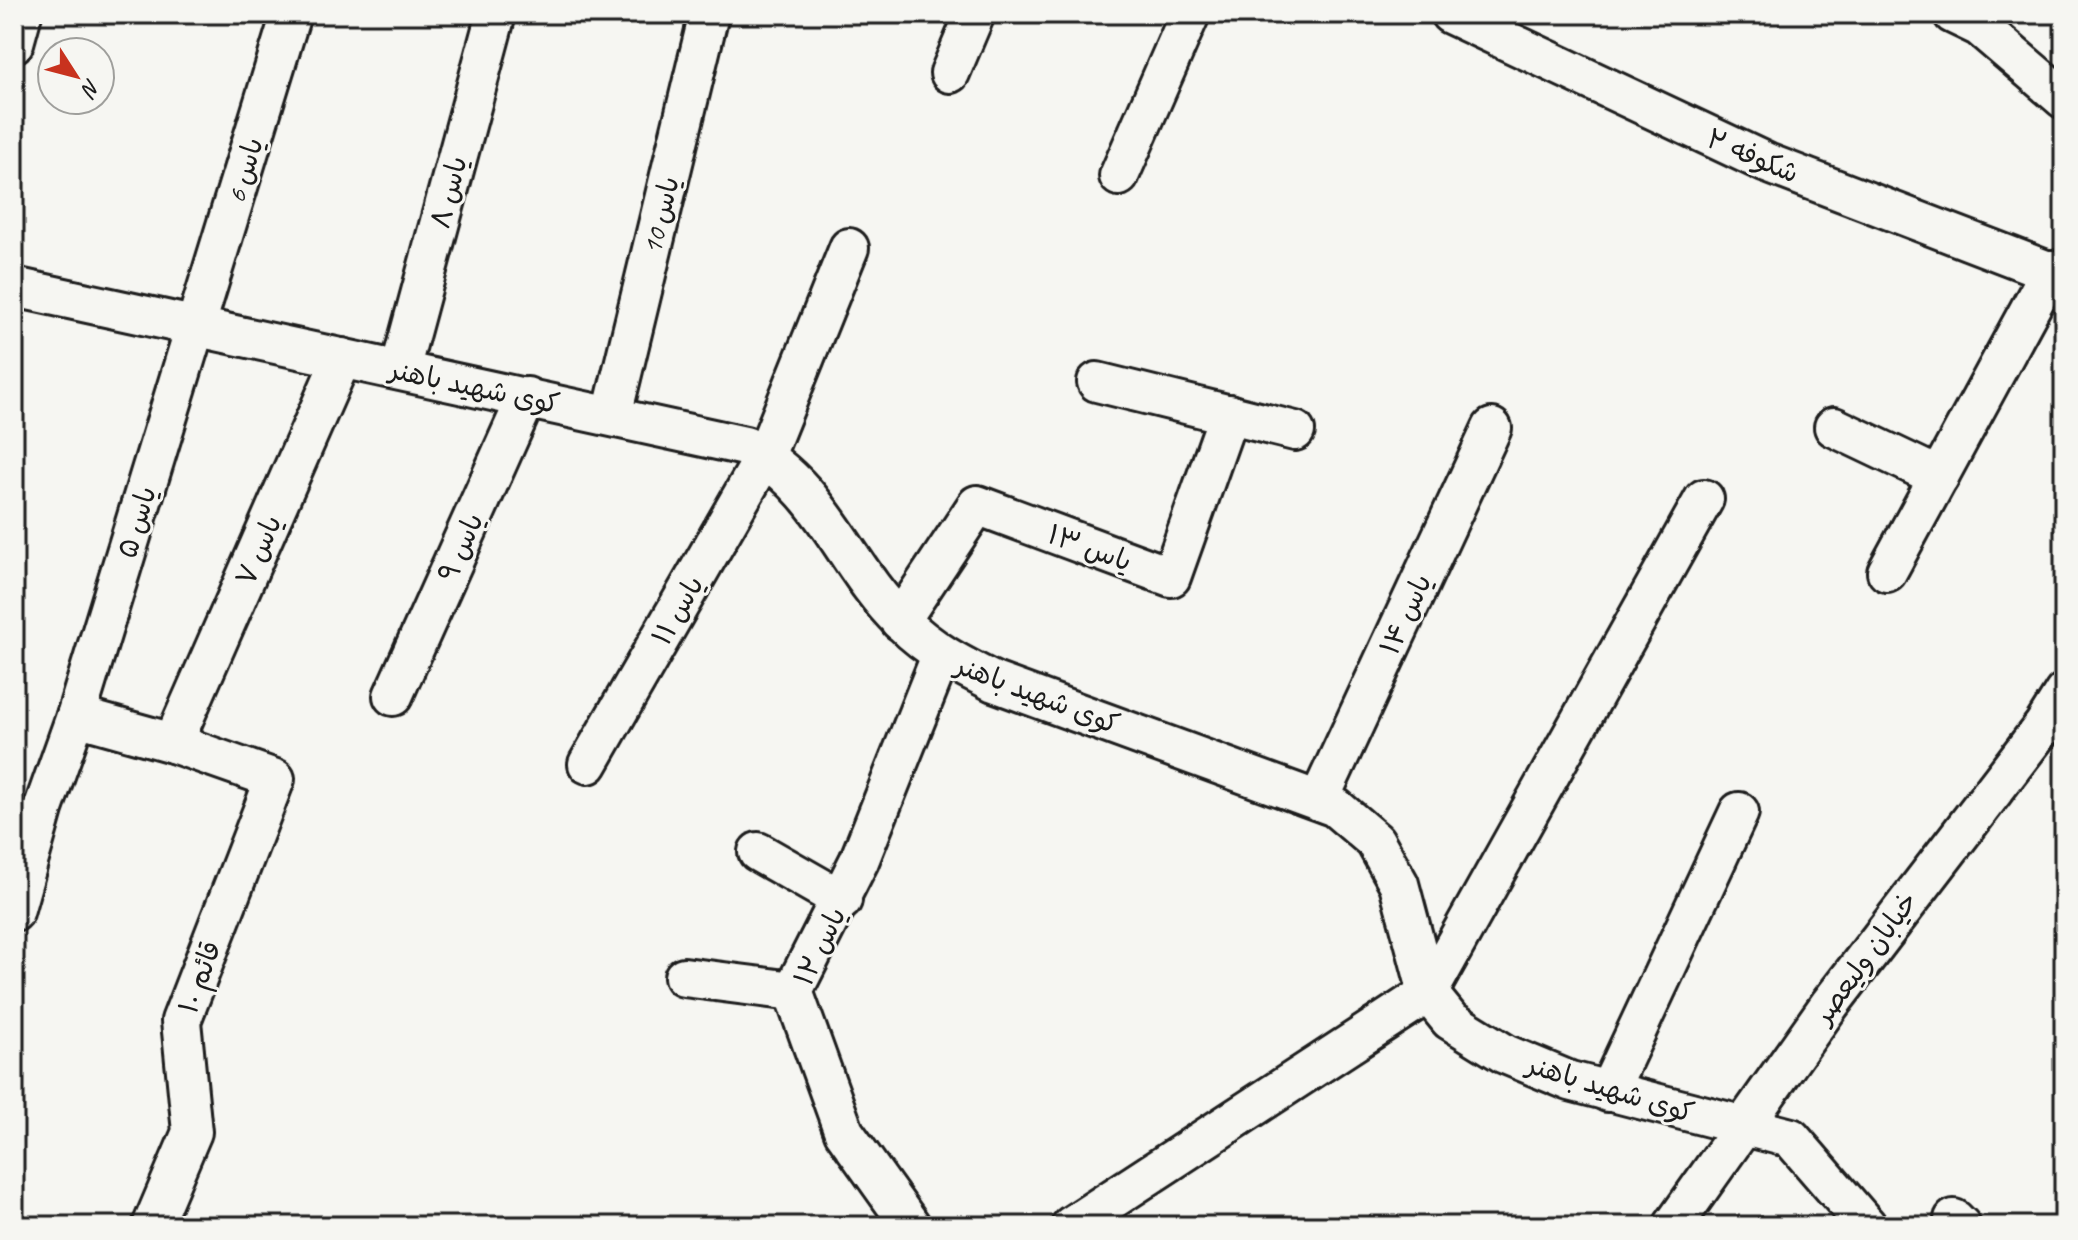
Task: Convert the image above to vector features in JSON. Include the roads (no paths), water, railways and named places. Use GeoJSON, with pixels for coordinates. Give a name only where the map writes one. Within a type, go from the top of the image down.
{"type":"FeatureCollection","features":[{"type":"Feature","properties":{"kind":"street"},"geometry":{"type":"LineString","coordinates":[[14,43],[22,14]]}},
{"type":"Feature","properties":{"kind":"street","name":"یاس 6"},"geometry":{"type":"LineString","coordinates":[[196,327],[291,14]]}},
{"type":"Feature","properties":{"kind":"street","name":"یاس ۸"},"geometry":{"type":"LineString","coordinates":[[400,370],[496,14]]}},
{"type":"Feature","properties":{"kind":"street","name":"یاس 10"},"geometry":{"type":"LineString","coordinates":[[612,415],[709,14]]}},
{"type":"Feature","properties":{"kind":"street"},"geometry":{"type":"LineString","coordinates":[[950,73],[975,14]]}},
{"type":"Feature","properties":{"kind":"street"},"geometry":{"type":"LineString","coordinates":[[1119,176],[1190,14]]}},
{"type":"Feature","properties":{"kind":"street","name":"شکوفه ۲"},"geometry":{"type":"LineString","coordinates":[[1450,14],[1767,163],[2058,274]]}},
{"type":"Feature","properties":{"kind":"street"},"geometry":{"type":"LineString","coordinates":[[1953,14],[1980,27],[2064,99]]}},
{"type":"Feature","properties":{"kind":"street","name":"یاس ۱۱"},"geometry":{"type":"LineString","coordinates":[[588,764],[765,456],[849,248]]}},
{"type":"Feature","properties":{"kind":"street"},"geometry":{"type":"LineString","coordinates":[[1887,572],[2058,274]]}},
{"type":"Feature","properties":{"kind":"street","name":"کوی شهید باهنر"},"geometry":{"type":"LineString","coordinates":[[14,287],[725,440],[765,456],[798,484],[900,621],[941,656],[994,682],[1335,807],[1375,841],[1399,884],[1428,993],[1450,1020],[1473,1037],[1534,1068],[1608,1092],[1673,1110],[1746,1124],[1791,1138],[1867,1226]]}},
{"type":"Feature","properties":{"kind":"street","name":"یاس ۵"},"geometry":{"type":"LineString","coordinates":[[14,912],[43,809],[76,716],[196,327]]}},
{"type":"Feature","properties":{"kind":"street","name":"یاس ۷"},"geometry":{"type":"LineString","coordinates":[[173,743],[342,358]]}},
{"type":"Feature","properties":{"kind":"street"},"geometry":{"type":"LineString","coordinates":[[1097,382],[1295,431]]}},
{"type":"Feature","properties":{"kind":"street","name":"یاس ۹"},"geometry":{"type":"LineString","coordinates":[[393,696],[527,397]]}},
{"type":"Feature","properties":{"kind":"street","name":"یاس ۱۳"},"geometry":{"type":"LineString","coordinates":[[900,621],[977,505],[1171,577],[1229,414]]}},
{"type":"Feature","properties":{"kind":"street"},"geometry":{"type":"LineString","coordinates":[[1834,427],[1939,477]]}},
{"type":"Feature","properties":{"kind":"street","name":"یاس ۱۴"},"geometry":{"type":"LineString","coordinates":[[1319,800],[1492,428]]}},
{"type":"Feature","properties":{"kind":"street"},"geometry":{"type":"LineString","coordinates":[[1071,1226],[1428,993],[1704,499]]}},
{"type":"Feature","properties":{"kind":"street","name":"یاس ۱۲"},"geometry":{"type":"LineString","coordinates":[[911,1226],[844,1132],[793,991],[842,900],[941,656]]}},
{"type":"Feature","properties":{"kind":"street","name":"خیابان ولیعصر"},"geometry":{"type":"LineString","coordinates":[[1673,1226],[1930,870],[2054,721],[2064,693]]}},
{"type":"Feature","properties":{"kind":"street"},"geometry":{"type":"LineString","coordinates":[[76,716],[173,743]]}},
{"type":"Feature","properties":{"kind":"street","name":"قائم ۱۰"},"geometry":{"type":"LineString","coordinates":[[152,1226],[192,1132],[181,1021],[275,779],[173,743]]}},
{"type":"Feature","properties":{"kind":"street"},"geometry":{"type":"LineString","coordinates":[[1608,1092],[1739,812]]}},
{"type":"Feature","properties":{"kind":"street"},"geometry":{"type":"LineString","coordinates":[[758,852],[842,900]]}},
{"type":"Feature","properties":{"kind":"street"},"geometry":{"type":"LineString","coordinates":[[684,977],[793,991]]}}]}
